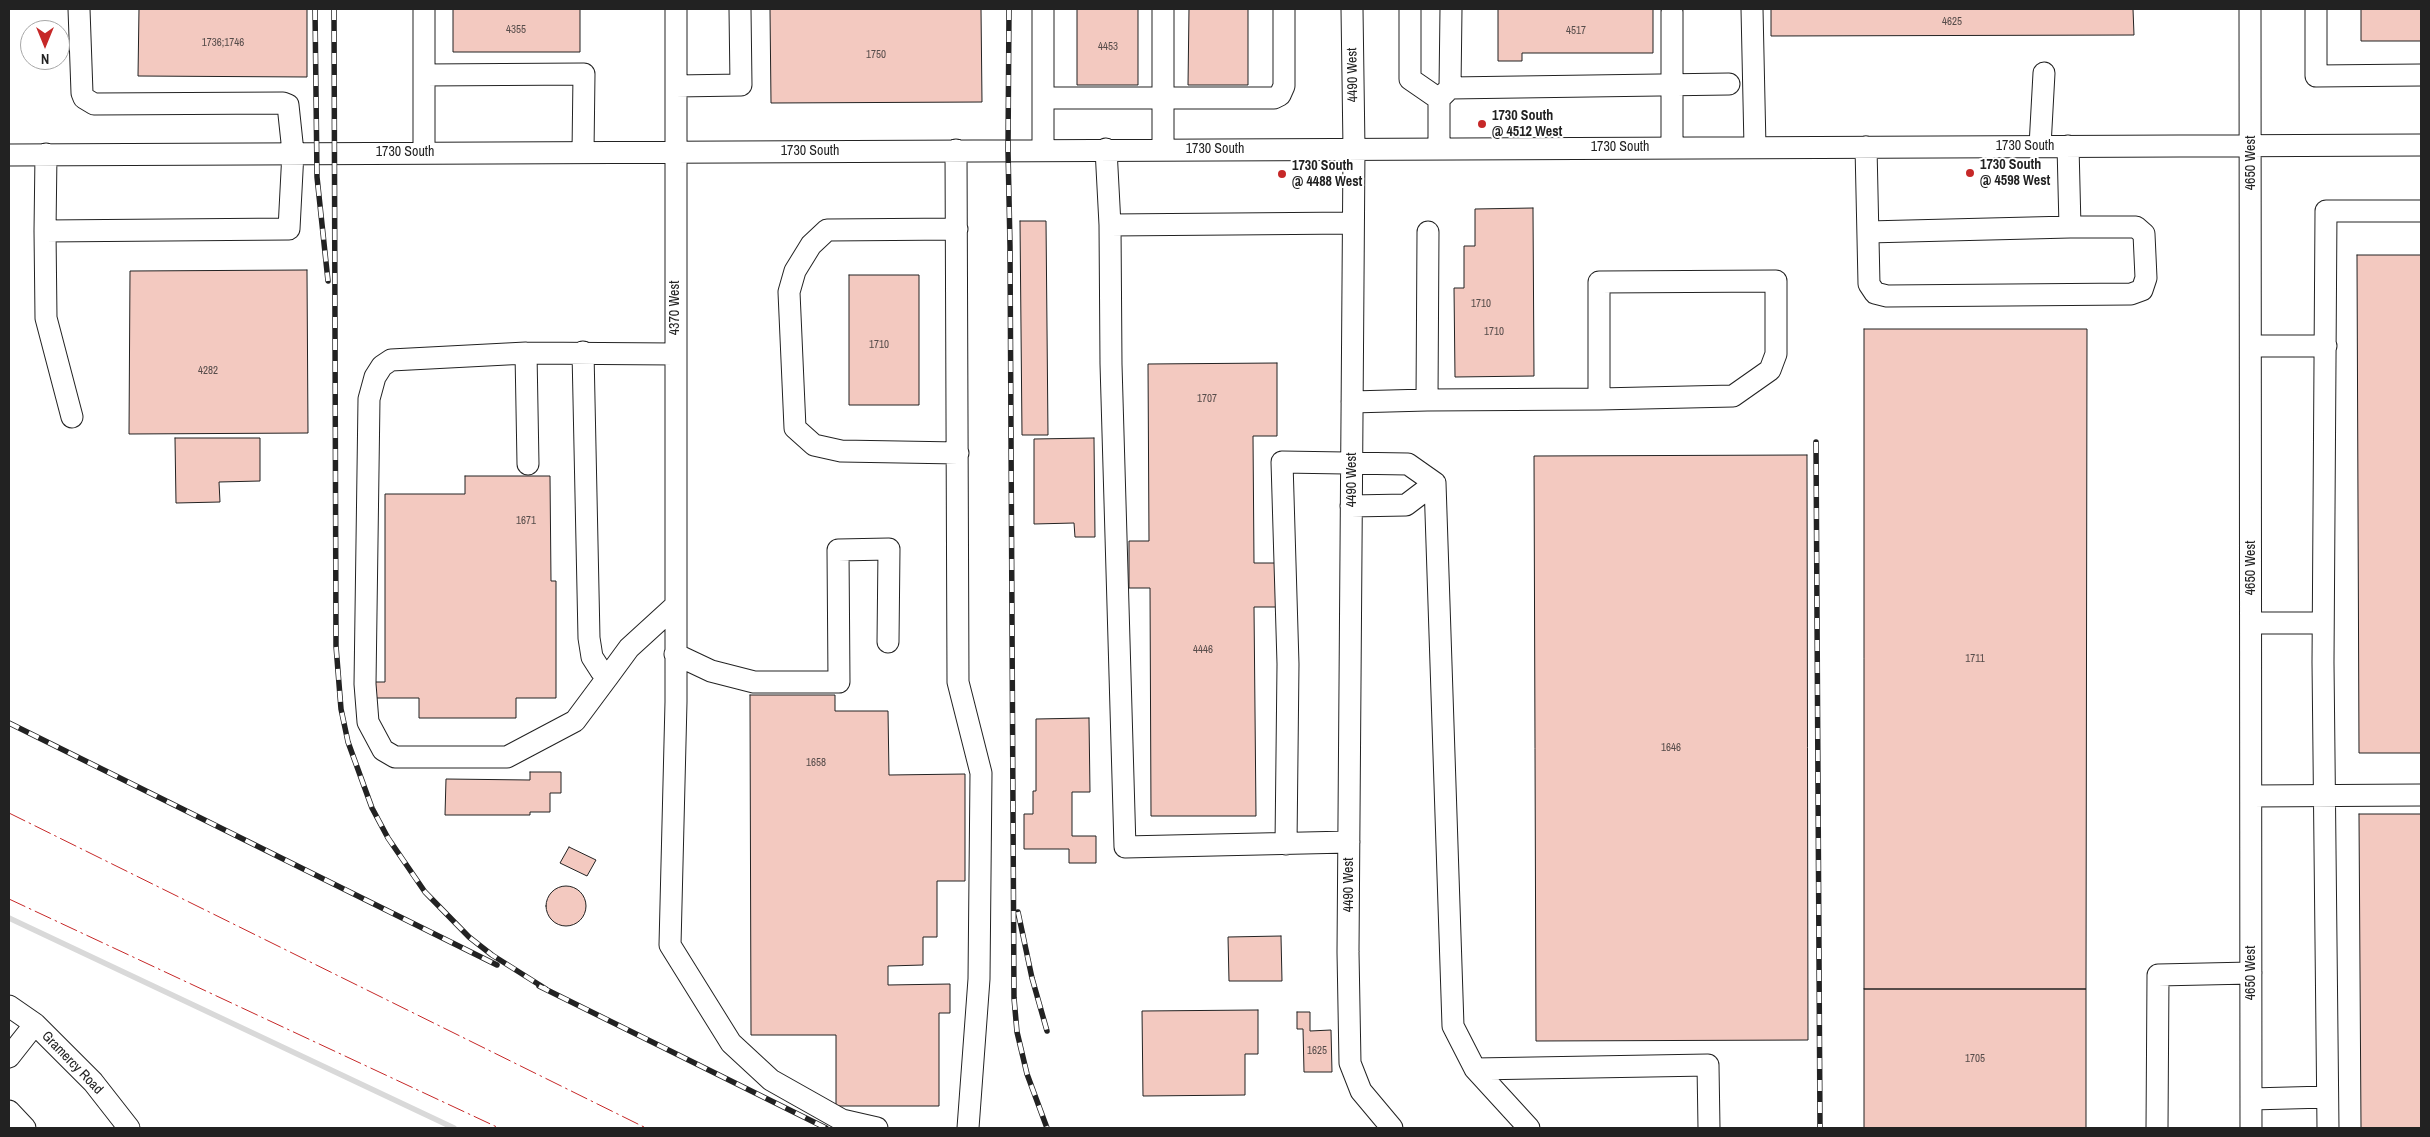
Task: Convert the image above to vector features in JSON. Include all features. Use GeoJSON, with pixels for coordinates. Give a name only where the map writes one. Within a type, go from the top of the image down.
{"type":"FeatureCollection","features":[{"type":"Feature","properties":{"kind":"street"},"geometry":{"type":"LineString","coordinates":[[45,231],[289,229],[293,152],[288,105],[283,103],[94,104],[88,102],[82,93],[79,9]]}},
{"type":"Feature","properties":{"kind":"street"},"geometry":{"type":"LineString","coordinates":[[424,9],[424,152]]}},
{"type":"Feature","properties":{"kind":"street","name":"4370 West"},"geometry":{"type":"LineString","coordinates":[[676,9],[674,606],[676,702],[670,945],[731,1043],[772,1080],[842,1120],[877,1128]]}},
{"type":"Feature","properties":{"kind":"street"},"geometry":{"type":"LineString","coordinates":[[676,86],[741,85],[740,9]]}},
{"type":"Feature","properties":{"kind":"street"},"geometry":{"type":"LineString","coordinates":[[1043,9],[1043,150]]}},
{"type":"Feature","properties":{"kind":"street"},"geometry":{"type":"LineString","coordinates":[[1163,9],[1163,149]]}},
{"type":"Feature","properties":{"kind":"street"},"geometry":{"type":"LineString","coordinates":[[1042,98],[1163,97],[1268,99],[1280,95],[1284,86],[1284,9]]}},
{"type":"Feature","properties":{"kind":"street","name":"4490 West"},"geometry":{"type":"LineString","coordinates":[[1352,9],[1354,148],[1348,952],[1350,1063],[1361,1092],[1392,1128]]}},
{"type":"Feature","properties":{"kind":"street"},"geometry":{"type":"LineString","coordinates":[[1410,9],[1410,79],[1444,93],[1729,84]]}},
{"type":"Feature","properties":{"kind":"street"},"geometry":{"type":"LineString","coordinates":[[1439,147],[1451,9]]}},
{"type":"Feature","properties":{"kind":"street"},"geometry":{"type":"LineString","coordinates":[[1752,9],[1755,147]]}},
{"type":"Feature","properties":{"kind":"street","name":"4650 West"},"geometry":{"type":"LineString","coordinates":[[2250,9],[2251,1128]]}},
{"type":"Feature","properties":{"kind":"street"},"geometry":{"type":"LineString","coordinates":[[2316,9],[2316,76],[2421,75]]}},
{"type":"Feature","properties":{"kind":"street"},"geometry":{"type":"LineString","coordinates":[[1672,12],[1672,147]]}},
{"type":"Feature","properties":{"kind":"street"},"geometry":{"type":"LineString","coordinates":[[2040,146],[2044,73]]}},
{"type":"Feature","properties":{"kind":"street"},"geometry":{"type":"LineString","coordinates":[[424,75],[584,74],[583,152]]}},
{"type":"Feature","properties":{"kind":"street","name":"1730 South"},"geometry":{"type":"LineString","coordinates":[[9,155],[1439,147],[2421,145]]}},
{"type":"Feature","properties":{"kind":"street"},"geometry":{"type":"LineString","coordinates":[[2068,146],[2070,227]]}},
{"type":"Feature","properties":{"kind":"street"},"geometry":{"type":"LineString","coordinates":[[1866,147],[1869,284],[1875,293],[1887,296],[2131,294],[2142,290],[2146,278],[2144,234],[2136,227],[1868,232]]}},
{"type":"Feature","properties":{"kind":"street"},"geometry":{"type":"LineString","coordinates":[[1106,149],[1110,225],[1111,364],[1125,847],[1349,842]]}},
{"type":"Feature","properties":{"kind":"street"},"geometry":{"type":"LineString","coordinates":[[956,150],[958,229],[958,682],[981,773],[979,979],[968,1128]]}},
{"type":"Feature","properties":{"kind":"street"},"geometry":{"type":"LineString","coordinates":[[46,154],[46,318],[72,417]]}},
{"type":"Feature","properties":{"kind":"street"},"geometry":{"type":"LineString","coordinates":[[2328,1128],[2323,623],[2326,211],[2421,211]]}},
{"type":"Feature","properties":{"kind":"street"},"geometry":{"type":"LineString","coordinates":[[1110,225],[1353,223]]}},
{"type":"Feature","properties":{"kind":"street"},"geometry":{"type":"LineString","coordinates":[[958,229],[828,230],[811,245],[795,271],[789,292],[795,428],[814,445],[841,451],[958,453]]}},
{"type":"Feature","properties":{"kind":"street"},"geometry":{"type":"LineString","coordinates":[[1427,400],[1428,232]]}},
{"type":"Feature","properties":{"kind":"street"},"geometry":{"type":"LineString","coordinates":[[1352,402],[1599,399],[1733,396],[1770,370],[1776,354],[1776,281],[1599,282],[1599,399]]}},
{"type":"Feature","properties":{"kind":"street"},"geometry":{"type":"LineString","coordinates":[[2251,346],[2326,346]]}},
{"type":"Feature","properties":{"kind":"street"},"geometry":{"type":"LineString","coordinates":[[583,352],[588,638],[592,657],[607,678]]}},
{"type":"Feature","properties":{"kind":"street"},"geometry":{"type":"LineString","coordinates":[[674,606],[629,648],[575,721],[506,757],[394,757],[383,750],[368,722],[365,684],[370,399],[375,377],[382,366],[391,360],[526,353],[675,354]]}},
{"type":"Feature","properties":{"kind":"street"},"geometry":{"type":"LineString","coordinates":[[526,353],[528,464]]}},
{"type":"Feature","properties":{"kind":"street"},"geometry":{"type":"LineString","coordinates":[[1286,844],[1288,664],[1282,462],[1408,464],[1435,483]]}},
{"type":"Feature","properties":{"kind":"street"},"geometry":{"type":"LineString","coordinates":[[1351,506],[1406,505],[1435,483]]}},
{"type":"Feature","properties":{"kind":"street"},"geometry":{"type":"LineString","coordinates":[[1435,483],[1453,1026],[1475,1069],[1529,1128]]}},
{"type":"Feature","properties":{"kind":"street"},"geometry":{"type":"LineString","coordinates":[[675,654],[711,670],[754,682],[839,682],[838,550],[889,549],[888,642]]}},
{"type":"Feature","properties":{"kind":"street"},"geometry":{"type":"LineString","coordinates":[[2251,623],[2323,623]]}},
{"type":"Feature","properties":{"kind":"street"},"geometry":{"type":"LineString","coordinates":[[2251,796],[2421,795]]}},
{"type":"Feature","properties":{"kind":"street"},"geometry":{"type":"LineString","coordinates":[[2157,1128],[2158,975],[2251,973]]}},
{"type":"Feature","properties":{"kind":"street","name":"Gramercy Road"},"geometry":{"type":"LineString","coordinates":[[9,1006],[35,1024],[93,1082],[129,1128]]}},
{"type":"Feature","properties":{"kind":"street"},"geometry":{"type":"LineString","coordinates":[[9,1057],[35,1024]]}},
{"type":"Feature","properties":{"kind":"street"},"geometry":{"type":"LineString","coordinates":[[1475,1069],[1708,1065],[1709,1128]]}},
{"type":"Feature","properties":{"kind":"street"},"geometry":{"type":"LineString","coordinates":[[2251,1099],[2328,1097]]}},
{"type":"Feature","properties":{"kind":"street"},"geometry":{"type":"LineString","coordinates":[[9,1111],[25,1128]]}},
{"type":"Feature","properties":{"kind":"building"},"geometry":{"type":"Polygon","coordinates":[[[139,9],[307,9],[307,77],[138,76],[139,9]]]}},
{"type":"Feature","properties":{"kind":"building"},"geometry":{"type":"Polygon","coordinates":[[[453,9],[580,9],[580,52],[453,52],[453,9]]]}},
{"type":"Feature","properties":{"kind":"building"},"geometry":{"type":"Polygon","coordinates":[[[770,9],[981,9],[982,102],[771,103],[770,9]]]}},
{"type":"Feature","properties":{"kind":"building"},"geometry":{"type":"Polygon","coordinates":[[[1077,9],[1138,9],[1138,85],[1077,85],[1077,9]]]}},
{"type":"Feature","properties":{"kind":"building"},"geometry":{"type":"Polygon","coordinates":[[[1189,9],[1248,9],[1248,85],[1188,85],[1189,9]]]}},
{"type":"Feature","properties":{"kind":"building"},"geometry":{"type":"Polygon","coordinates":[[[1498,9],[1653,9],[1653,53],[1522,53],[1522,61],[1498,61],[1498,9]]]}},
{"type":"Feature","properties":{"kind":"building"},"geometry":{"type":"Polygon","coordinates":[[[1771,9],[2133,9],[2134,35],[1771,36],[1771,9]]]}},
{"type":"Feature","properties":{"kind":"building"},"geometry":{"type":"Polygon","coordinates":[[[2361,9],[2421,9],[2421,41],[2361,41],[2361,9]]]}},
{"type":"Feature","properties":{"kind":"building"},"geometry":{"type":"Polygon","coordinates":[[[1533,208],[1534,376],[1455,377],[1454,288],[1464,288],[1464,246],[1475,246],[1475,209],[1533,208]]]}},
{"type":"Feature","properties":{"kind":"building"},"geometry":{"type":"Polygon","coordinates":[[[1020,221],[1046,221],[1048,435],[1022,435],[1020,221]]]}},
{"type":"Feature","properties":{"kind":"building"},"geometry":{"type":"Polygon","coordinates":[[[2357,255],[2421,255],[2421,753],[2359,753],[2357,255]]]}},
{"type":"Feature","properties":{"kind":"building"},"geometry":{"type":"Polygon","coordinates":[[[307,270],[308,433],[129,434],[130,271],[307,270]]]}},
{"type":"Feature","properties":{"kind":"building"},"geometry":{"type":"Polygon","coordinates":[[[849,275],[919,275],[919,405],[849,405],[849,275]]]}},
{"type":"Feature","properties":{"kind":"building"},"geometry":{"type":"Polygon","coordinates":[[[1864,329],[2087,329],[2086,989],[1864,989],[1864,329]]]}},
{"type":"Feature","properties":{"kind":"building"},"geometry":{"type":"Polygon","coordinates":[[[1277,363],[1277,436],[1253,436],[1254,563],[1276,563],[1276,607],[1254,607],[1256,816],[1151,816],[1150,588],[1129,588],[1129,541],[1149,541],[1148,364],[1277,363]]]}},
{"type":"Feature","properties":{"kind":"building"},"geometry":{"type":"Polygon","coordinates":[[[175,438],[260,438],[260,481],[219,482],[220,502],[176,503],[175,438]]]}},
{"type":"Feature","properties":{"kind":"building"},"geometry":{"type":"Polygon","coordinates":[[[1094,438],[1095,537],[1075,537],[1074,523],[1034,524],[1034,439],[1094,438]]]}},
{"type":"Feature","properties":{"kind":"building"},"geometry":{"type":"Polygon","coordinates":[[[1807,455],[1808,1040],[1536,1041],[1534,456],[1807,455]]]}},
{"type":"Feature","properties":{"kind":"building"},"geometry":{"type":"Polygon","coordinates":[[[465,476],[550,476],[551,581],[556,581],[556,698],[516,698],[516,718],[419,718],[419,698],[373,698],[373,682],[385,682],[385,494],[465,494],[465,476]]]}},
{"type":"Feature","properties":{"kind":"building"},"geometry":{"type":"Polygon","coordinates":[[[750,695],[835,695],[835,711],[888,711],[889,775],[965,774],[965,881],[937,881],[937,937],[923,937],[923,965],[888,966],[888,985],[950,984],[950,1013],[939,1013],[939,1106],[836,1106],[836,1035],[751,1035],[750,695]]]}},
{"type":"Feature","properties":{"kind":"building"},"geometry":{"type":"Polygon","coordinates":[[[1089,718],[1090,792],[1072,792],[1072,836],[1096,836],[1096,863],[1069,863],[1069,849],[1024,849],[1024,814],[1033,814],[1033,791],[1036,791],[1036,719],[1089,718]]]}},
{"type":"Feature","properties":{"kind":"building"},"geometry":{"type":"Polygon","coordinates":[[[530,772],[561,772],[561,793],[550,793],[550,812],[530,812],[530,815],[445,815],[446,779],[530,780],[530,772]]]}},
{"type":"Feature","properties":{"kind":"building"},"geometry":{"type":"Polygon","coordinates":[[[2359,814],[2421,814],[2421,1128],[2361,1128],[2359,814]]]}},
{"type":"Feature","properties":{"kind":"building"},"geometry":{"type":"Polygon","coordinates":[[[569,847],[596,860],[587,876],[560,863],[569,847]]]}},
{"type":"Feature","properties":{"kind":"building"},"geometry":{"type":"Polygon","coordinates":[[[570,886],[577,889],[583,895],[586,906],[585,914],[577,923],[570,926],[562,926],[555,923],[547,914],[546,902],[549,895],[558,887],[570,886]]]}},
{"type":"Feature","properties":{"kind":"building"},"geometry":{"type":"Polygon","coordinates":[[[1281,936],[1282,981],[1229,981],[1228,937],[1281,936]]]}},
{"type":"Feature","properties":{"kind":"building"},"geometry":{"type":"Polygon","coordinates":[[[1864,989],[2086,989],[2086,1128],[1864,1128],[1864,989]]]}},
{"type":"Feature","properties":{"kind":"building"},"geometry":{"type":"Polygon","coordinates":[[[1258,1010],[1258,1054],[1245,1054],[1245,1095],[1143,1096],[1142,1011],[1258,1010]]]}},
{"type":"Feature","properties":{"kind":"building"},"geometry":{"type":"Polygon","coordinates":[[[1297,1012],[1310,1012],[1310,1031],[1331,1030],[1332,1072],[1304,1072],[1303,1029],[1297,1029],[1297,1012]]]}},
{"type":"Feature","properties":{"kind":"waterway"},"geometry":{"type":"LineString","coordinates":[[9,918],[454,1128]]}},
{"type":"Feature","properties":{"kind":"railway"},"geometry":{"type":"LineString","coordinates":[[315,9],[317,177],[328,281]]}},
{"type":"Feature","properties":{"kind":"railway"},"geometry":{"type":"LineString","coordinates":[[334,9],[336,646],[341,709],[348,742],[372,808],[388,838],[425,892],[469,937],[492,955],[546,989]]}},
{"type":"Feature","properties":{"kind":"railway"},"geometry":{"type":"LineString","coordinates":[[1009,9],[1008,150],[1014,998],[1017,1032],[1027,1074],[1047,1128]]}},
{"type":"Feature","properties":{"kind":"railway"},"geometry":{"type":"LineString","coordinates":[[1816,442],[1820,1128]]}},
{"type":"Feature","properties":{"kind":"railway"},"geometry":{"type":"LineString","coordinates":[[9,723],[497,965]]}},
{"type":"Feature","properties":{"kind":"railway"},"geometry":{"type":"LineString","coordinates":[[1018,912],[1032,978],[1047,1031]]}},
{"type":"Feature","properties":{"kind":"railway"},"geometry":{"type":"LineString","coordinates":[[539,986],[826,1128]]}},
{"type":"Feature","properties":{"kind":"power"},"geometry":{"type":"LineString","coordinates":[[9,813],[646,1128]]}},
{"type":"Feature","properties":{"kind":"power"},"geometry":{"type":"LineString","coordinates":[[9,899],[499,1128]]}},
{"type":"Feature","properties":{"kind":"place","name":"1730 South @ 4512 West"},"geometry":{"type":"Point","coordinates":[1482,124]}},
{"type":"Feature","properties":{"kind":"place","name":"1730 South @ 4598 West"},"geometry":{"type":"Point","coordinates":[1970,173]}},
{"type":"Feature","properties":{"kind":"place","name":"1730 South @ 4488 West"},"geometry":{"type":"Point","coordinates":[1282,174]}}]}
